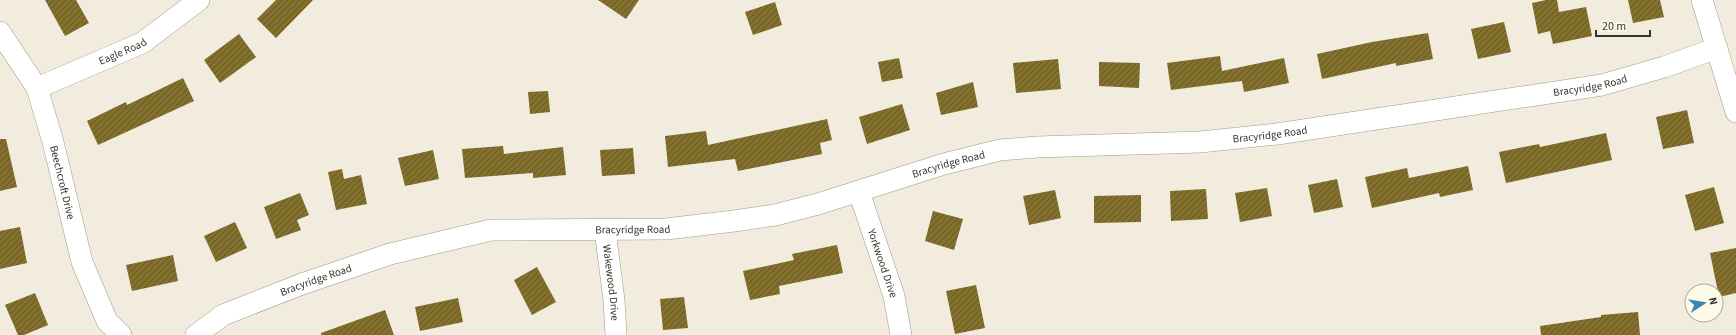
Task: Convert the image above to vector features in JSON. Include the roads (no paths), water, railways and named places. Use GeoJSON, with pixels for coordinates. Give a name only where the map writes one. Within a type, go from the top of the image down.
{"type":"FeatureCollection","features":[{"type":"Feature","properties":{"kind":"street","name":"Eagle Road"},"geometry":{"type":"LineString","coordinates":[[36,88],[142,43],[199,0]]}},
{"type":"Feature","properties":{"kind":"street"},"geometry":{"type":"LineString","coordinates":[[1702,0],[1736,112]]}},
{"type":"Feature","properties":{"kind":"street","name":"Beechcroft Drive"},"geometry":{"type":"LineString","coordinates":[[0,32],[36,88],[53,142],[82,262],[107,320],[121,335]]}},
{"type":"Feature","properties":{"kind":"street","name":"Bracyridge Road"},"geometry":{"type":"LineString","coordinates":[[196,335],[223,315],[302,284],[390,254],[491,230],[666,229],[775,215],[859,192],[944,164],[1000,150],[1038,147],[1200,142],[1277,134],[1602,85],[1717,48]]}},
{"type":"Feature","properties":{"kind":"street","name":"Yorkwood Drive"},"geometry":{"type":"LineString","coordinates":[[859,192],[894,296],[901,335]]}},
{"type":"Feature","properties":{"kind":"street","name":"Wakewood Drive"},"geometry":{"type":"LineString","coordinates":[[606,230],[614,300],[616,335]]}}]}
